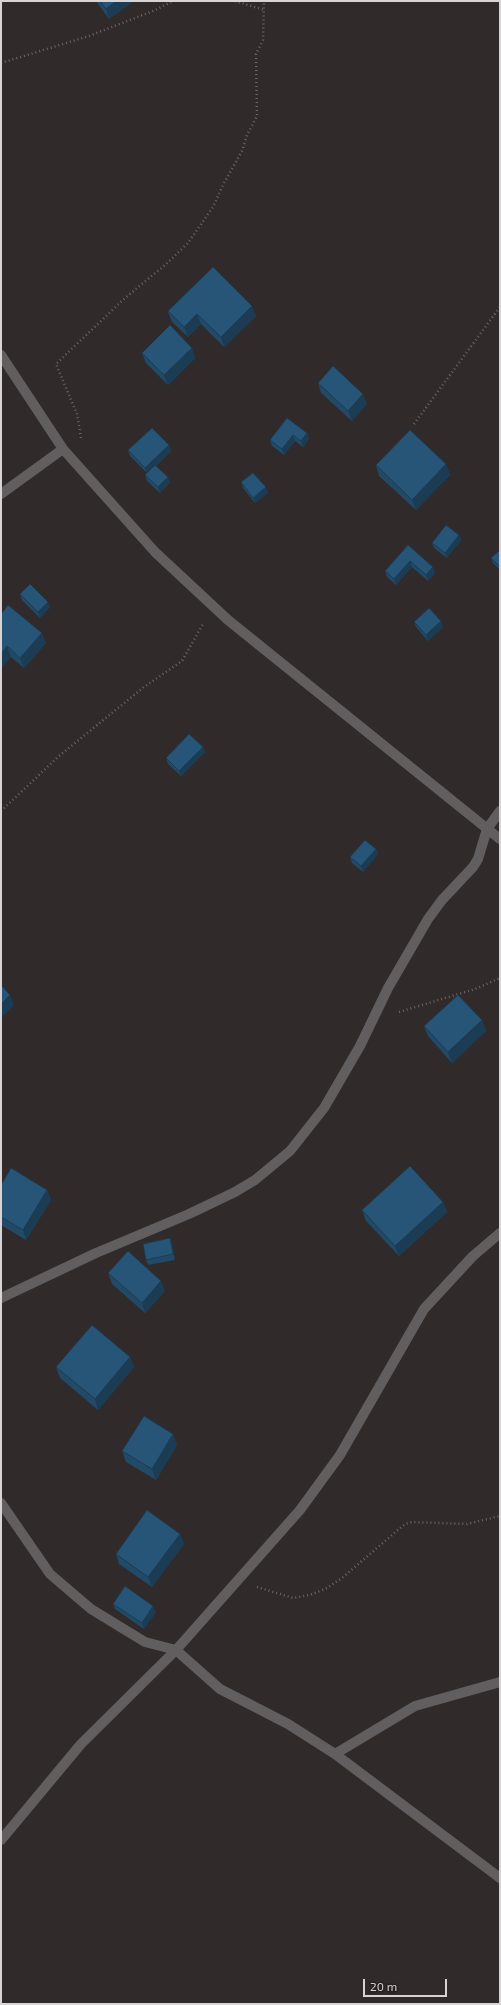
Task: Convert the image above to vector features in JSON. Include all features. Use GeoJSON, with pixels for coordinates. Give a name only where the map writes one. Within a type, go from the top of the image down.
{"type":"FeatureCollection","features":[{"type":"Feature","properties":{"kind":"street"},"geometry":{"type":"LineString","coordinates":[[1,355],[62,449],[154,552],[212,605],[500,838]]}},
{"type":"Feature","properties":{"kind":"street"},"geometry":{"type":"LineString","coordinates":[[1,494],[62,449]]}},
{"type":"Feature","properties":{"kind":"street"},"geometry":{"type":"LineString","coordinates":[[1,1298],[96,1253],[189,1214],[236,1192],[255,1180],[290,1151],[313,1123],[328,1101],[372,1021],[388,988],[428,919],[442,900],[473,867],[478,859],[487,829],[500,810]]}},
{"type":"Feature","properties":{"kind":"street"},"geometry":{"type":"LineString","coordinates":[[1,1840],[81,1744],[176,1650],[300,1510],[340,1455],[424,1309],[473,1256],[500,1233]]}},
{"type":"Feature","properties":{"kind":"street"},"geometry":{"type":"LineString","coordinates":[[1,1503],[50,1574],[68,1591],[91,1609],[144,1642],[176,1650],[220,1689],[288,1724],[335,1754],[500,1878]]}},
{"type":"Feature","properties":{"kind":"street"},"geometry":{"type":"LineString","coordinates":[[335,1754],[415,1706],[500,1682]]}},
{"type":"Feature","properties":{"kind":"path"},"geometry":{"type":"LineString","coordinates":[[1,63],[89,36],[153,11],[173,1]]}},
{"type":"Feature","properties":{"kind":"path"},"geometry":{"type":"LineString","coordinates":[[235,1],[264,10]]}},
{"type":"Feature","properties":{"kind":"path"},"geometry":{"type":"LineString","coordinates":[[82,442],[77,414],[56,364],[126,298],[171,260],[188,243],[214,207],[223,185],[242,151],[247,135],[257,116],[256,54],[263,40],[264,1]]}},
{"type":"Feature","properties":{"kind":"path"},"geometry":{"type":"LineString","coordinates":[[414,424],[500,307]]}},
{"type":"Feature","properties":{"kind":"path"},"geometry":{"type":"LineString","coordinates":[[1,811],[60,756],[144,687],[182,661],[212,605]]}},
{"type":"Feature","properties":{"kind":"path"},"geometry":{"type":"LineString","coordinates":[[372,1021],[412,1007],[475,989],[500,978]]}},
{"type":"Feature","properties":{"kind":"path"},"geometry":{"type":"LineString","coordinates":[[235,1582],[293,1598],[310,1595],[327,1588],[342,1578],[405,1524],[412,1522],[467,1524],[500,1516]]}},
{"type":"Feature","properties":{"kind":"building"},"geometry":{"type":"Polygon","coordinates":[[[100,1],[116,1],[106,9],[100,1]]]}},
{"type":"Feature","properties":{"kind":"building"},"geometry":{"type":"Polygon","coordinates":[[[213,267],[252,306],[221,337],[197,314],[184,327],[168,311],[213,267]]]}},
{"type":"Feature","properties":{"kind":"building"},"geometry":{"type":"Polygon","coordinates":[[[170,325],[192,348],[164,375],[142,353],[170,325]]]}},
{"type":"Feature","properties":{"kind":"building"},"geometry":{"type":"Polygon","coordinates":[[[333,366],[363,394],[348,411],[318,383],[333,366]]]}},
{"type":"Feature","properties":{"kind":"building"},"geometry":{"type":"Polygon","coordinates":[[[287,418],[307,433],[301,441],[293,435],[282,449],[270,440],[287,418]]]}},
{"type":"Feature","properties":{"kind":"building"},"geometry":{"type":"Polygon","coordinates":[[[152,428],[169,445],[145,468],[128,450],[152,428]]]}},
{"type":"Feature","properties":{"kind":"building"},"geometry":{"type":"Polygon","coordinates":[[[410,430],[446,464],[412,500],[376,465],[410,430]]]}},
{"type":"Feature","properties":{"kind":"building"},"geometry":{"type":"Polygon","coordinates":[[[155,465],[168,477],[158,487],[145,475],[155,465]]]}},
{"type":"Feature","properties":{"kind":"building"},"geometry":{"type":"Polygon","coordinates":[[[253,473],[266,487],[253,498],[241,482],[253,473]]]}},
{"type":"Feature","properties":{"kind":"building"},"geometry":{"type":"Polygon","coordinates":[[[446,525],[459,535],[445,553],[432,543],[446,525]]]}},
{"type":"Feature","properties":{"kind":"building"},"geometry":{"type":"Polygon","coordinates":[[[408,545],[433,567],[426,575],[410,561],[394,579],[385,571],[408,545]]]}},
{"type":"Feature","properties":{"kind":"building"},"geometry":{"type":"Polygon","coordinates":[[[499,551],[500,552],[500,567],[491,558],[499,551]]]}},
{"type":"Feature","properties":{"kind":"building"},"geometry":{"type":"Polygon","coordinates":[[[30,584],[48,602],[38,612],[20,594],[30,584]]]}},
{"type":"Feature","properties":{"kind":"building"},"geometry":{"type":"Polygon","coordinates":[[[8,605],[42,633],[20,658],[7,646],[1,654],[1,614],[8,605]]]}},
{"type":"Feature","properties":{"kind":"building"},"geometry":{"type":"Polygon","coordinates":[[[429,608],[441,621],[426,635],[414,622],[429,608]]]}},
{"type":"Feature","properties":{"kind":"building"},"geometry":{"type":"Polygon","coordinates":[[[189,734],[203,747],[179,771],[166,758],[189,734]]]}},
{"type":"Feature","properties":{"kind":"building"},"geometry":{"type":"Polygon","coordinates":[[[365,840],[376,849],[361,866],[350,857],[365,840]]]}},
{"type":"Feature","properties":{"kind":"building"},"geometry":{"type":"Polygon","coordinates":[[[1,985],[10,995],[1,1004],[1,985]]]}},
{"type":"Feature","properties":{"kind":"building"},"geometry":{"type":"Polygon","coordinates":[[[458,995],[482,1020],[448,1052],[424,1026],[458,995]]]}},
{"type":"Feature","properties":{"kind":"building"},"geometry":{"type":"Polygon","coordinates":[[[410,1166],[443,1202],[395,1246],[362,1210],[410,1166]]]}},
{"type":"Feature","properties":{"kind":"building"},"geometry":{"type":"Polygon","coordinates":[[[11,1168],[47,1190],[23,1230],[1,1217],[1,1185],[11,1168]]]}},
{"type":"Feature","properties":{"kind":"building"},"geometry":{"type":"Polygon","coordinates":[[[170,1238],[173,1254],[146,1260],[143,1244],[170,1238]]]}},
{"type":"Feature","properties":{"kind":"building"},"geometry":{"type":"Polygon","coordinates":[[[128,1251],[161,1281],[142,1303],[108,1273],[128,1251]]]}},
{"type":"Feature","properties":{"kind":"building"},"geometry":{"type":"Polygon","coordinates":[[[92,1325],[130,1357],[95,1399],[56,1367],[92,1325]]]}},
{"type":"Feature","properties":{"kind":"building"},"geometry":{"type":"Polygon","coordinates":[[[144,1416],[173,1434],[152,1469],[122,1451],[144,1416]]]}},
{"type":"Feature","properties":{"kind":"building"},"geometry":{"type":"Polygon","coordinates":[[[147,1510],[180,1534],[148,1577],[116,1554],[147,1510]]]}},
{"type":"Feature","properties":{"kind":"building"},"geometry":{"type":"Polygon","coordinates":[[[125,1586],[153,1606],[142,1623],[113,1604],[125,1586]]]}}]}
